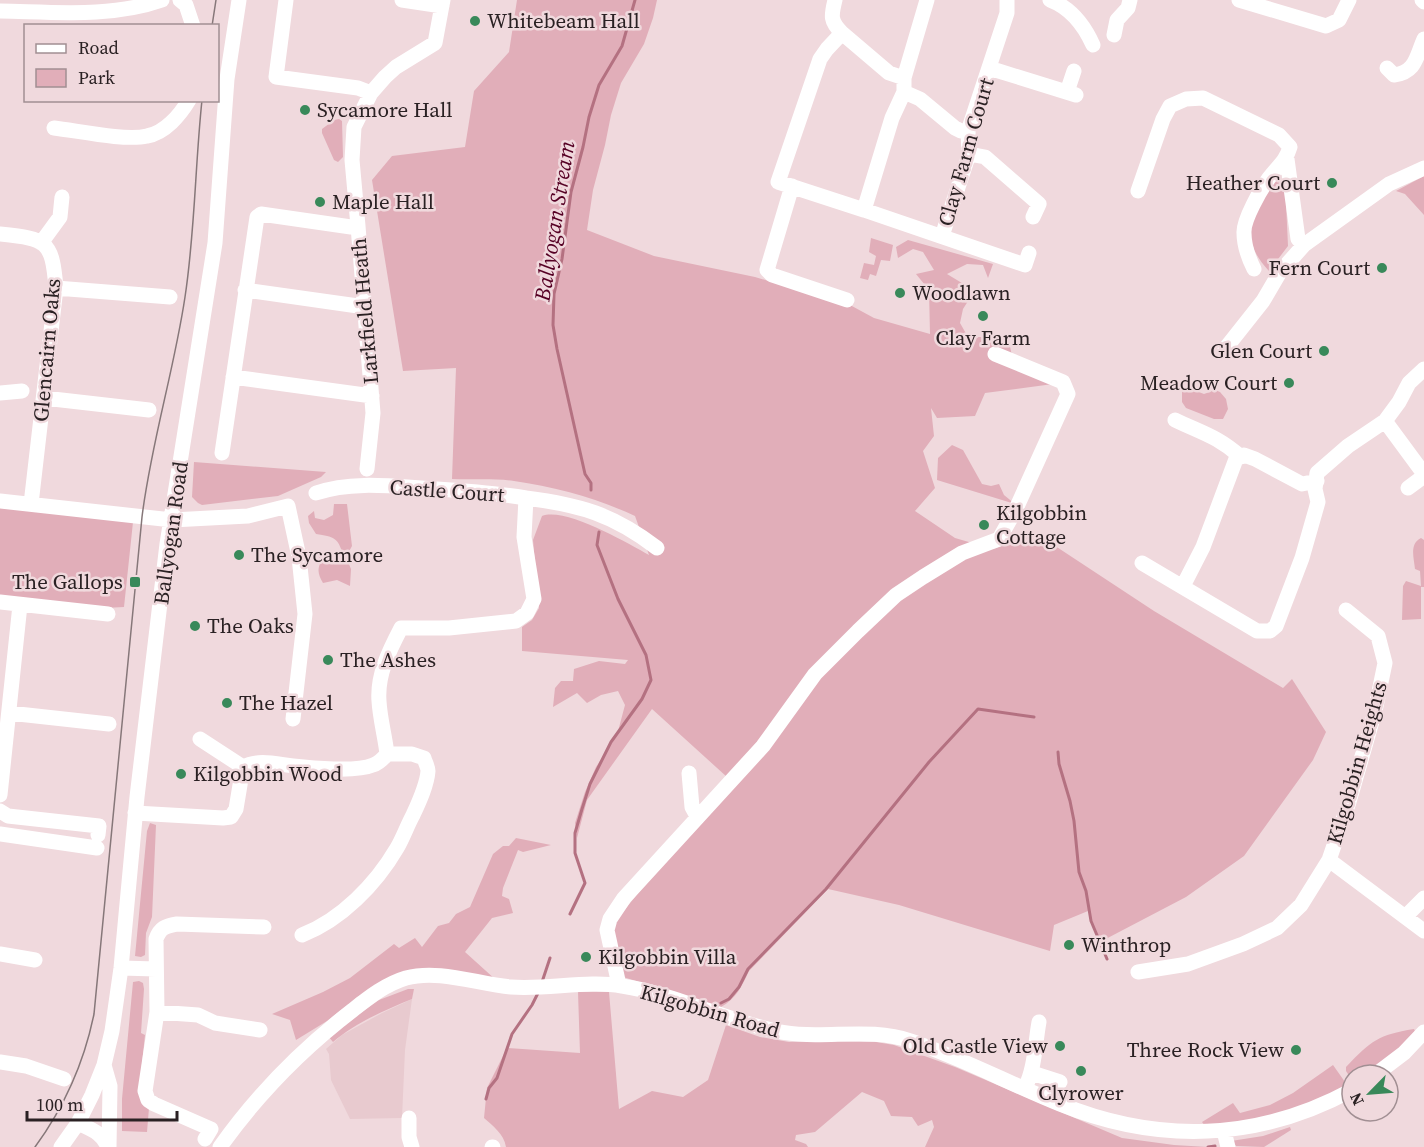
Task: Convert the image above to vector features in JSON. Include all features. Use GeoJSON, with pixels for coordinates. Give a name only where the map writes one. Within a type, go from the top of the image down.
{"type":"FeatureCollection","features":[{"type":"Feature","properties":{"kind":"street"},"geometry":{"type":"LineString","coordinates":[[0,11],[118,11],[162,0]]}},
{"type":"Feature","properties":{"kind":"street"},"geometry":{"type":"LineString","coordinates":[[180,0],[186,5],[192,24]]}},
{"type":"Feature","properties":{"kind":"street","name":"Ballyogan Road"},"geometry":{"type":"LineString","coordinates":[[61,1147],[78,1123],[88,1103],[104,1065],[112,1031],[121,968],[135,813],[167,544],[213,255],[226,79],[239,0]]}},
{"type":"Feature","properties":{"kind":"street"},"geometry":{"type":"LineString","coordinates":[[286,0],[276,77],[358,88],[371,93]]}},
{"type":"Feature","properties":{"kind":"street"},"geometry":{"type":"LineString","coordinates":[[402,0],[442,3]]}},
{"type":"Feature","properties":{"kind":"street"},"geometry":{"type":"LineString","coordinates":[[835,0],[830,17],[842,33],[955,128],[968,131]]}},
{"type":"Feature","properties":{"kind":"street"},"geometry":{"type":"LineString","coordinates":[[864,210],[904,85],[927,0]]}},
{"type":"Feature","properties":{"kind":"street","name":"Clay Farm Court"},"geometry":{"type":"LineString","coordinates":[[942,236],[969,153],[968,131],[1007,13],[1007,0]]}},
{"type":"Feature","properties":{"kind":"street"},"geometry":{"type":"LineString","coordinates":[[1050,0],[1072,13],[1094,45]]}},
{"type":"Feature","properties":{"kind":"street"},"geometry":{"type":"LineString","coordinates":[[1113,24],[1128,8],[1130,0]]}},
{"type":"Feature","properties":{"kind":"street"},"geometry":{"type":"LineString","coordinates":[[1239,0],[1326,26],[1343,26],[1349,0]]}},
{"type":"Feature","properties":{"kind":"street","name":"Larkfield Heath"},"geometry":{"type":"LineString","coordinates":[[367,469],[374,423],[352,143],[354,127],[371,93],[396,67],[435,43],[442,3]]}},
{"type":"Feature","properties":{"kind":"street"},"geometry":{"type":"LineString","coordinates":[[842,33],[820,58],[778,182],[1025,266],[1029,253]]}},
{"type":"Feature","properties":{"kind":"street"},"geometry":{"type":"LineString","coordinates":[[1387,68],[1394,75],[1404,74],[1412,68],[1424,39]]}},
{"type":"Feature","properties":{"kind":"street","name":"Clay Farm Court"},"geometry":{"type":"LineString","coordinates":[[989,68],[1071,94],[1074,71]]}},
{"type":"Feature","properties":{"kind":"street"},"geometry":{"type":"LineString","coordinates":[[1138,191],[1163,119],[1170,106],[1186,99],[1203,98],[1279,135],[1290,147],[1287,159],[1298,239],[1304,245]]}},
{"type":"Feature","properties":{"kind":"street"},"geometry":{"type":"LineString","coordinates":[[54,128],[127,137],[149,136],[182,113],[188,102]]}},
{"type":"Feature","properties":{"kind":"street"},"geometry":{"type":"LineString","coordinates":[[969,153],[985,157],[1039,206]]}},
{"type":"Feature","properties":{"kind":"street"},"geometry":{"type":"LineString","coordinates":[[1254,269],[1243,232],[1253,206],[1269,178],[1287,159]]}},
{"type":"Feature","properties":{"kind":"street"},"geometry":{"type":"LineString","coordinates":[[1225,349],[1263,301],[1280,272],[1304,245],[1389,184],[1424,168]]}},
{"type":"Feature","properties":{"kind":"street"},"geometry":{"type":"LineString","coordinates":[[792,186],[766,270],[772,275],[847,300]]}},
{"type":"Feature","properties":{"kind":"street"},"geometry":{"type":"LineString","coordinates":[[0,234],[33,239],[41,243],[60,217],[62,197]]}},
{"type":"Feature","properties":{"kind":"street","name":"Larkfield Heath"},"geometry":{"type":"LineString","coordinates":[[222,453],[256,220],[259,215],[358,226]]}},
{"type":"Feature","properties":{"kind":"street","name":"Glencairn Oaks"},"geometry":{"type":"LineString","coordinates":[[31,504],[56,288],[54,260],[48,248],[41,243]]}},
{"type":"Feature","properties":{"kind":"street"},"geometry":{"type":"LineString","coordinates":[[56,288],[170,297]]}},
{"type":"Feature","properties":{"kind":"street"},"geometry":{"type":"LineString","coordinates":[[245,290],[365,307]]}},
{"type":"Feature","properties":{"kind":"street"},"geometry":{"type":"LineString","coordinates":[[619,985],[607,930],[610,919],[624,898],[763,746],[815,674],[896,595],[962,553],[999,539],[1015,511],[1068,394],[1063,382],[995,354]]}},
{"type":"Feature","properties":{"kind":"street"},"geometry":{"type":"LineString","coordinates":[[1142,563],[1257,631],[1270,631],[1276,626],[1302,558],[1318,502],[1315,489],[1317,472],[1331,459],[1385,421],[1410,383],[1422,374]]}},
{"type":"Feature","properties":{"kind":"street","name":"Larkfield Heath"},"geometry":{"type":"LineString","coordinates":[[233,377],[372,396]]}},
{"type":"Feature","properties":{"kind":"street"},"geometry":{"type":"LineString","coordinates":[[0,393],[22,391]]}},
{"type":"Feature","properties":{"kind":"street"},"geometry":{"type":"LineString","coordinates":[[44,398],[148,410]]}},
{"type":"Feature","properties":{"kind":"street"},"geometry":{"type":"LineString","coordinates":[[1174,420],[1208,433],[1229,446],[1241,457]]}},
{"type":"Feature","properties":{"kind":"street"},"geometry":{"type":"LineString","coordinates":[[1385,421],[1424,475],[1407,488]]}},
{"type":"Feature","properties":{"kind":"street"},"geometry":{"type":"LineString","coordinates":[[1183,586],[1203,547],[1236,459],[1244,455],[1255,459],[1302,484],[1317,481]]}},
{"type":"Feature","properties":{"kind":"street","name":"Castle Court"},"geometry":{"type":"LineString","coordinates":[[316,493],[345,487],[400,487],[502,494],[526,498],[524,537],[534,599],[531,606],[527,613],[516,621],[449,628],[401,628],[388,652],[381,678],[379,700],[387,754]]}},
{"type":"Feature","properties":{"kind":"street"},"geometry":{"type":"LineString","coordinates":[[526,498],[560,502],[608,516],[634,530],[657,548]]}},
{"type":"Feature","properties":{"kind":"street"},"geometry":{"type":"LineString","coordinates":[[0,501],[172,520],[248,516],[293,503],[305,614],[294,719]]}},
{"type":"Feature","properties":{"kind":"street"},"geometry":{"type":"LineString","coordinates":[[0,602],[108,614]]}},
{"type":"Feature","properties":{"kind":"street"},"geometry":{"type":"LineString","coordinates":[[0,795],[20,605]]}},
{"type":"Feature","properties":{"kind":"street","name":"Kilgobbin Heights"},"geometry":{"type":"LineString","coordinates":[[1138,972],[1188,964],[1243,944],[1277,928],[1301,905],[1329,860],[1349,802],[1372,722],[1385,663],[1378,636],[1346,610]]}},
{"type":"Feature","properties":{"kind":"street"},"geometry":{"type":"LineString","coordinates":[[9,713],[109,724]]}},
{"type":"Feature","properties":{"kind":"street"},"geometry":{"type":"LineString","coordinates":[[200,739],[243,767]]}},
{"type":"Feature","properties":{"kind":"street"},"geometry":{"type":"LineString","coordinates":[[243,767],[251,763],[305,768],[358,769],[372,766],[387,754],[412,754],[424,758],[428,770],[416,807],[397,848],[360,895],[315,930],[302,935]]}},
{"type":"Feature","properties":{"kind":"street"},"geometry":{"type":"LineString","coordinates":[[135,813],[231,817],[236,809],[243,767]]}},
{"type":"Feature","properties":{"kind":"street"},"geometry":{"type":"LineString","coordinates":[[688,773],[692,807],[698,816]]}},
{"type":"Feature","properties":{"kind":"street"},"geometry":{"type":"LineString","coordinates":[[0,811],[8,816],[98,836],[0,834]]}},
{"type":"Feature","properties":{"kind":"street","name":"Kilgobbin Heights"},"geometry":{"type":"LineString","coordinates":[[1329,860],[1424,931]]}},
{"type":"Feature","properties":{"kind":"street"},"geometry":{"type":"LineString","coordinates":[[1405,917],[1424,898]]}},
{"type":"Feature","properties":{"kind":"street"},"geometry":{"type":"LineString","coordinates":[[208,1134],[148,1100],[145,1091],[157,1012],[156,939],[160,930],[168,925],[264,927]]}},
{"type":"Feature","properties":{"kind":"street"},"geometry":{"type":"LineString","coordinates":[[0,954],[35,960]]}},
{"type":"Feature","properties":{"kind":"street"},"geometry":{"type":"LineString","coordinates":[[121,968],[156,969]]}},
{"type":"Feature","properties":{"kind":"street","name":"Kilgobbin Road"},"geometry":{"type":"LineString","coordinates":[[220,1147],[242,1117],[326,1031],[383,988],[406,978],[423,976],[444,977],[486,985],[522,987],[619,985],[673,998],[774,1031],[797,1035],[874,1034],[908,1040],[1092,1116],[1126,1124],[1175,1131],[1224,1131],[1263,1125],[1305,1112],[1340,1096]]}},
{"type":"Feature","properties":{"kind":"street"},"geometry":{"type":"LineString","coordinates":[[157,1012],[198,1015],[215,1023],[260,1031]]}},
{"type":"Feature","properties":{"kind":"street"},"geometry":{"type":"LineString","coordinates":[[1024,1088],[1032,1073],[1033,1050],[1039,1022]]}},
{"type":"Feature","properties":{"kind":"street"},"geometry":{"type":"LineString","coordinates":[[1391,1063],[1424,1032]]}},
{"type":"Feature","properties":{"kind":"street"},"geometry":{"type":"LineString","coordinates":[[0,1062],[26,1066],[65,1078]]}},
{"type":"Feature","properties":{"kind":"street","name":"Ballyogan Road"},"geometry":{"type":"LineString","coordinates":[[104,1065],[110,1086],[109,1147]]}},
{"type":"Feature","properties":{"kind":"street"},"geometry":{"type":"LineString","coordinates":[[1032,1073],[1060,1082]]}},
{"type":"Feature","properties":{"kind":"street"},"geometry":{"type":"LineString","coordinates":[[88,1103],[99,1110],[110,1126]]}},
{"type":"Feature","properties":{"kind":"street"},"geometry":{"type":"LineString","coordinates":[[409,1118],[409,1137],[412,1147]]}},
{"type":"Feature","properties":{"kind":"street","name":"Ballyogan Road"},"geometry":{"type":"LineString","coordinates":[[78,1123],[99,1132],[109,1147]]}},
{"type":"Feature","properties":{"kind":"street"},"geometry":{"type":"LineString","coordinates":[[1224,1131],[1228,1147]]}},
{"type":"Feature","properties":{"kind":"shaded area"},"geometry":{"type":"Polygon","coordinates":[[[412,999],[405,1050],[402,1118],[350,1119],[331,1080],[329,1054],[326,1049],[342,1035],[412,999]]]}},
{"type":"Feature","properties":{"kind":"green space"},"geometry":{"type":"Polygon","coordinates":[[[517,0],[657,0],[644,44],[621,83],[611,115],[593,190],[587,230],[654,256],[755,277],[850,305],[874,318],[930,334],[929,290],[916,274],[934,270],[923,252],[913,249],[898,258],[896,247],[908,240],[993,264],[988,278],[983,265],[967,264],[947,274],[985,297],[970,298],[963,309],[960,323],[968,337],[1008,337],[1014,365],[1053,384],[985,393],[975,416],[937,418],[931,408],[934,436],[923,451],[935,488],[915,511],[955,538],[993,549],[1037,534],[1154,611],[1283,688],[1292,679],[1326,732],[1313,760],[1244,856],[1186,897],[1100,942],[1088,911],[1054,925],[1050,951],[899,905],[828,889],[749,971],[735,996],[721,1007],[623,977],[610,928],[763,738],[727,777],[652,709],[587,800],[577,838],[575,823],[585,792],[596,767],[617,735],[625,705],[618,691],[601,695],[587,703],[577,693],[553,707],[555,688],[561,681],[573,681],[574,669],[599,661],[625,664],[628,660],[522,651],[522,627],[532,620],[539,608],[533,540],[542,516],[553,515],[581,521],[649,555],[635,516],[576,494],[545,486],[506,480],[452,479],[456,368],[403,371],[372,180],[392,156],[465,147],[474,91],[509,52],[517,0]]]}},
{"type":"Feature","properties":{"kind":"green space"},"geometry":{"type":"Polygon","coordinates":[[[339,119],[342,121],[343,157],[338,162],[334,160],[322,129],[339,119]]]}},
{"type":"Feature","properties":{"kind":"green space"},"geometry":{"type":"Polygon","coordinates":[[[1275,175],[1285,181],[1288,246],[1269,271],[1253,246],[1251,235],[1256,213],[1275,175]]]}},
{"type":"Feature","properties":{"kind":"green space"},"geometry":{"type":"Polygon","coordinates":[[[1424,176],[1424,215],[1405,194],[1396,191],[1424,176]]]}},
{"type":"Feature","properties":{"kind":"green space"},"geometry":{"type":"Polygon","coordinates":[[[871,238],[893,245],[890,261],[881,260],[876,276],[870,274],[868,280],[860,278],[864,263],[874,265],[876,256],[869,252],[871,238]]]}},
{"type":"Feature","properties":{"kind":"green space"},"geometry":{"type":"Polygon","coordinates":[[[1188,388],[1204,394],[1215,390],[1220,392],[1226,399],[1228,409],[1223,419],[1214,419],[1186,408],[1182,402],[1182,390],[1188,388]]]}},
{"type":"Feature","properties":{"kind":"green space"},"geometry":{"type":"Polygon","coordinates":[[[952,445],[963,450],[982,484],[991,486],[999,484],[1004,495],[1015,504],[937,480],[938,458],[952,445]]]}},
{"type":"Feature","properties":{"kind":"green space"},"geometry":{"type":"Polygon","coordinates":[[[194,462],[326,472],[321,477],[278,496],[202,505],[192,497],[194,462]]]}},
{"type":"Feature","properties":{"kind":"green space"},"geometry":{"type":"Polygon","coordinates":[[[334,504],[347,504],[352,546],[346,557],[351,569],[350,586],[337,580],[323,583],[319,572],[321,561],[316,552],[333,560],[343,555],[337,541],[331,537],[316,534],[309,523],[308,516],[314,511],[315,518],[324,520],[333,515],[334,504]]]}},
{"type":"Feature","properties":{"kind":"green space"},"geometry":{"type":"Polygon","coordinates":[[[0,506],[133,522],[124,607],[104,608],[0,596],[0,506]]]}},
{"type":"Feature","properties":{"kind":"green space"},"geometry":{"type":"Polygon","coordinates":[[[1421,538],[1424,540],[1424,587],[1421,587],[1421,619],[1402,620],[1403,586],[1406,581],[1421,586],[1420,571],[1415,569],[1413,552],[1415,544],[1421,538]]]}},
{"type":"Feature","properties":{"kind":"green space"},"geometry":{"type":"Polygon","coordinates":[[[150,823],[156,825],[152,917],[146,933],[145,955],[141,957],[135,956],[147,831],[150,823]]]}},
{"type":"Feature","properties":{"kind":"green space"},"geometry":{"type":"Polygon","coordinates":[[[516,838],[551,845],[523,852],[518,850],[502,896],[509,899],[513,913],[492,918],[465,952],[496,980],[419,969],[357,997],[327,1021],[296,1040],[290,1020],[272,1014],[350,978],[394,944],[399,948],[415,938],[422,947],[438,926],[449,923],[456,914],[470,907],[493,854],[503,846],[509,846],[516,838]]]}},
{"type":"Feature","properties":{"kind":"green space"},"geometry":{"type":"Polygon","coordinates":[[[133,982],[143,983],[144,989],[141,1033],[145,1035],[139,1092],[149,1108],[147,1132],[122,1131],[122,1099],[133,982]]]}},
{"type":"Feature","properties":{"kind":"green space"},"geometry":{"type":"Polygon","coordinates":[[[414,989],[412,999],[381,1012],[333,1042],[328,1036],[379,1000],[414,989]]]}},
{"type":"Feature","properties":{"kind":"green space"},"geometry":{"type":"Polygon","coordinates":[[[578,992],[609,992],[619,1109],[652,1091],[683,1097],[708,1080],[726,1025],[760,1037],[789,1042],[876,1042],[894,1045],[955,1067],[1122,1138],[1208,1147],[925,1147],[934,1127],[932,1120],[918,1126],[912,1117],[891,1116],[884,1101],[862,1092],[815,1132],[796,1135],[795,1140],[808,1147],[506,1147],[501,1134],[484,1118],[487,1088],[507,1048],[580,1053],[578,992]]]}},
{"type":"Feature","properties":{"kind":"green space"},"geometry":{"type":"Polygon","coordinates":[[[1414,1029],[1415,1031],[1383,1063],[1350,1063],[1376,1040],[1414,1029]]]}},
{"type":"Feature","properties":{"kind":"green space"},"geometry":{"type":"Polygon","coordinates":[[[1333,1065],[1340,1075],[1340,1091],[1273,1117],[1205,1126],[1202,1122],[1233,1103],[1240,1113],[1270,1105],[1293,1093],[1333,1065]]]}},
{"type":"Feature","properties":{"kind":"green space"},"geometry":{"type":"Polygon","coordinates":[[[1290,1127],[1291,1130],[1264,1147],[1236,1146],[1231,1141],[1263,1136],[1290,1127]]]}},
{"type":"Feature","properties":{"kind":"waterway","name":"Ballyogan Stream"},"geometry":{"type":"LineString","coordinates":[[591,490],[591,483],[585,474],[557,349],[553,325],[554,294],[562,259],[571,192],[589,117],[599,85],[622,46],[635,0]]}},
{"type":"Feature","properties":{"kind":"waterway","name":"Ballyogan Stream"},"geometry":{"type":"LineString","coordinates":[[570,914],[585,883],[575,853],[575,833],[590,784],[611,742],[642,699],[651,680],[646,655],[618,599],[597,545],[599,532]]}},
{"type":"Feature","properties":{"kind":"waterway"},"geometry":{"type":"LineString","coordinates":[[721,1003],[729,999],[739,987],[748,969],[826,889],[929,762],[978,709],[1034,717]]}},
{"type":"Feature","properties":{"kind":"waterway"},"geometry":{"type":"LineString","coordinates":[[1058,752],[1074,821],[1079,872],[1086,891],[1091,921],[1107,959]]}},
{"type":"Feature","properties":{"kind":"waterway","name":"Ballyogan Stream"},"geometry":{"type":"LineString","coordinates":[[542,982],[550,958]]}},
{"type":"Feature","properties":{"kind":"waterway","name":"Ballyogan Stream"},"geometry":{"type":"LineString","coordinates":[[486,1099],[489,1088],[497,1078],[512,1034],[539,991]]}},
{"type":"Feature","properties":{"kind":"waterway"},"geometry":{"type":"LineString","coordinates":[[1208,1147],[1215,1146]]}},
{"type":"Feature","properties":{"kind":"tram line"},"geometry":{"type":"LineString","coordinates":[[212,24],[216,0]]}},
{"type":"Feature","properties":{"kind":"tram line"},"geometry":{"type":"LineString","coordinates":[[35,1147],[46,1132],[72,1084],[85,1050],[94,1014],[142,517],[185,297],[202,102]]}},
{"type":"Feature","properties":{"kind":"place","name":"Whitebeam Hall"},"geometry":{"type":"Point","coordinates":[475,21]}},
{"type":"Feature","properties":{"kind":"place","name":"Sycamore Hall"},"geometry":{"type":"Point","coordinates":[305,110]}},
{"type":"Feature","properties":{"kind":"place","name":"Heather Court"},"geometry":{"type":"Point","coordinates":[1332,183]}},
{"type":"Feature","properties":{"kind":"place","name":"Maple Hall"},"geometry":{"type":"Point","coordinates":[320,202]}},
{"type":"Feature","properties":{"kind":"place","name":"Fern Court"},"geometry":{"type":"Point","coordinates":[1382,268]}},
{"type":"Feature","properties":{"kind":"place","name":"Woodlawn"},"geometry":{"type":"Point","coordinates":[900,293]}},
{"type":"Feature","properties":{"kind":"place","name":"Clay Farm"},"geometry":{"type":"Point","coordinates":[983,316]}},
{"type":"Feature","properties":{"kind":"place","name":"Glen Court"},"geometry":{"type":"Point","coordinates":[1324,351]}},
{"type":"Feature","properties":{"kind":"place","name":"Meadow Court"},"geometry":{"type":"Point","coordinates":[1289,383]}},
{"type":"Feature","properties":{"kind":"place","name":"Kilgobbin Cottage"},"geometry":{"type":"Point","coordinates":[984,525]}},
{"type":"Feature","properties":{"kind":"place","name":"The Sycamore"},"geometry":{"type":"Point","coordinates":[239,555]}},
{"type":"Feature","properties":{"kind":"place","name":"The Gallops"},"geometry":{"type":"Point","coordinates":[135,582]}},
{"type":"Feature","properties":{"kind":"place","name":"The Oaks"},"geometry":{"type":"Point","coordinates":[195,626]}},
{"type":"Feature","properties":{"kind":"place","name":"The Ashes"},"geometry":{"type":"Point","coordinates":[328,660]}},
{"type":"Feature","properties":{"kind":"place","name":"The Hazel"},"geometry":{"type":"Point","coordinates":[227,703]}},
{"type":"Feature","properties":{"kind":"place","name":"Kilgobbin Wood"},"geometry":{"type":"Point","coordinates":[181,774]}},
{"type":"Feature","properties":{"kind":"place","name":"Winthrop"},"geometry":{"type":"Point","coordinates":[1069,945]}},
{"type":"Feature","properties":{"kind":"place","name":"Kilgobbin Villa"},"geometry":{"type":"Point","coordinates":[586,957]}},
{"type":"Feature","properties":{"kind":"place","name":"Old Castle View"},"geometry":{"type":"Point","coordinates":[1060,1046]}},
{"type":"Feature","properties":{"kind":"place","name":"Three Rock View"},"geometry":{"type":"Point","coordinates":[1296,1050]}},
{"type":"Feature","properties":{"kind":"place","name":"Clyrower"},"geometry":{"type":"Point","coordinates":[1081,1071]}}]}
